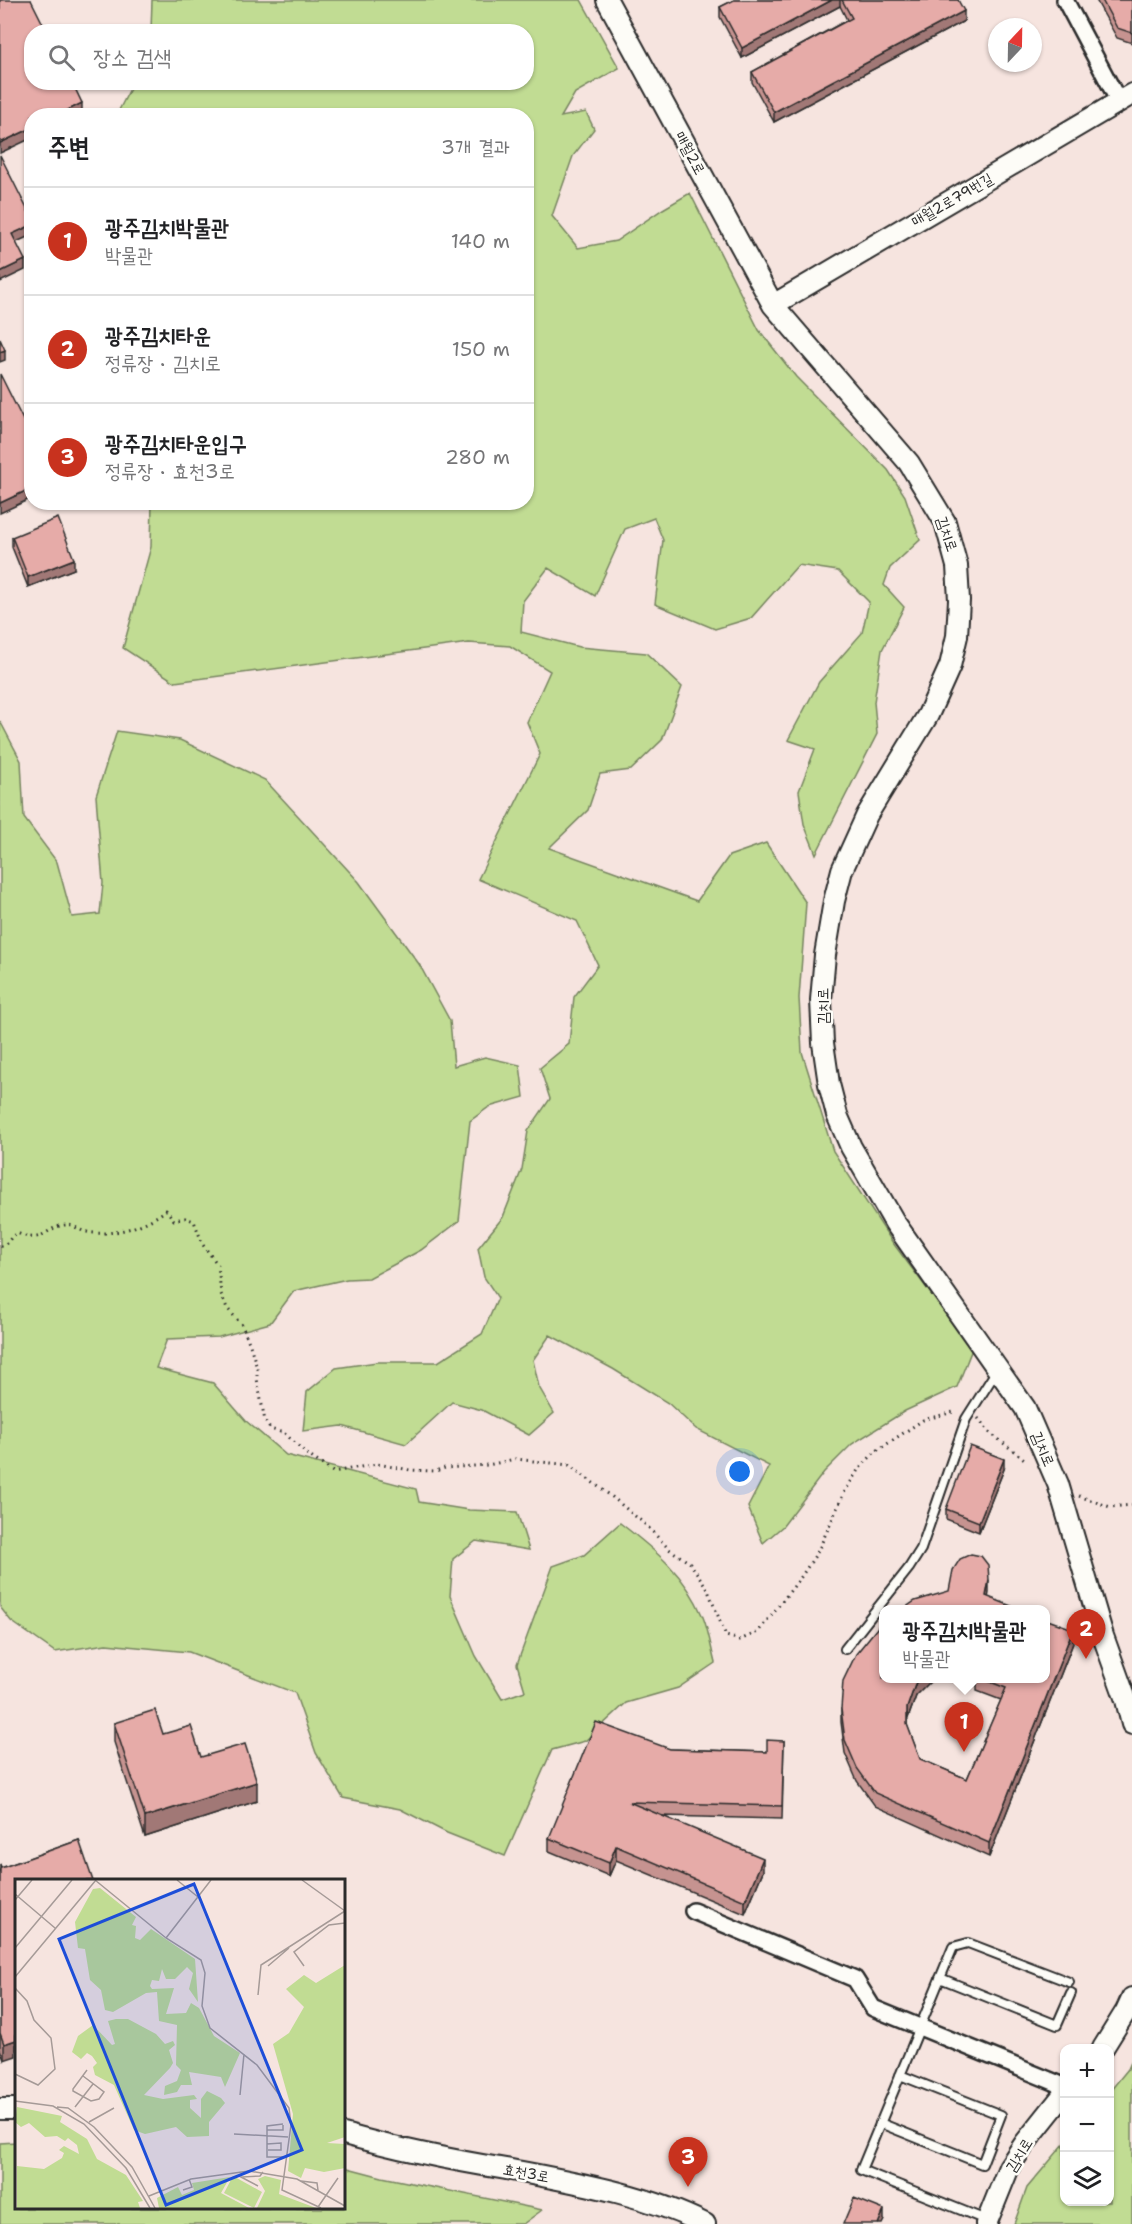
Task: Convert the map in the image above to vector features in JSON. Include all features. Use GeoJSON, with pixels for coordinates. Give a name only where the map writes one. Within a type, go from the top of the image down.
{"type":"FeatureCollection","features":[{"type":"Feature","properties":{"kind":"street","name":"매월2로"},"geometry":{"type":"LineString","coordinates":[[607,0],[773,305]]}},
{"type":"Feature","properties":{"kind":"street"},"geometry":{"type":"LineString","coordinates":[[1065,0],[1125,98]]}},
{"type":"Feature","properties":{"kind":"street","name":"매월2로79번길"},"geometry":{"type":"LineString","coordinates":[[773,305],[1125,98]]}},
{"type":"Feature","properties":{"kind":"street","name":"김치로"},"geometry":{"type":"LineString","coordinates":[[773,305],[909,463],[945,522],[957,566],[959,600],[957,636],[950,666],[928,715],[867,815],[842,870],[834,901],[825,955],[821,1000],[823,1043],[829,1084],[837,1115],[851,1147],[895,1222],[1025,1408],[1059,1489],[1132,1724]]}},
{"type":"Feature","properties":{"kind":"street"},"geometry":{"type":"LineString","coordinates":[[693,1911],[855,1979],[873,2008],[1060,2084]]}},
{"type":"Feature","properties":{"kind":"street"},"geometry":{"type":"LineString","coordinates":[[1107,2044],[1132,1998]]}},
{"type":"Feature","properties":{"kind":"street","name":"김치로"},"geometry":{"type":"LineString","coordinates":[[987,2222],[1010,2167],[1025,2143],[1062,2098]]}},
{"type":"Feature","properties":{"kind":"street","name":"효천3로"},"geometry":{"type":"LineString","coordinates":[[345,2134],[464,2162],[586,2184],[658,2204],[705,2224]]}},
{"type":"Feature","properties":{"kind":"lane"},"geometry":{"type":"LineString","coordinates":[[880,1605],[909,1569],[921,1549],[971,1411],[998,1369]]}},
{"type":"Feature","properties":{"kind":"lane"},"geometry":{"type":"LineString","coordinates":[[844,1649],[879,1606]]}},
{"type":"Feature","properties":{"kind":"lane"},"geometry":{"type":"LineString","coordinates":[[987,2222],[861,2170],[953,1947],[968,1943],[1069,1982]]}},
{"type":"Feature","properties":{"kind":"lane"},"geometry":{"type":"LineString","coordinates":[[940,1978],[1057,2025],[1071,1993]]}},
{"type":"Feature","properties":{"kind":"lane"},"geometry":{"type":"LineString","coordinates":[[880,2123],[982,2164],[1001,2115],[900,2075]]}},
{"type":"Feature","properties":{"kind":"path"},"geometry":{"type":"LineString","coordinates":[[0,1246],[9,1242],[11,1236],[17,1233],[34,1238],[53,1228],[67,1225],[84,1232],[107,1234],[133,1228],[156,1218],[166,1210],[174,1220],[185,1218],[194,1221],[203,1245],[218,1265],[221,1294],[228,1308],[242,1325],[250,1345],[257,1368],[265,1421],[270,1429],[284,1433],[308,1455],[333,1472],[377,1464],[410,1470],[435,1471],[445,1468],[488,1465],[515,1459],[569,1465],[611,1496],[647,1526],[669,1549],[690,1563],[707,1588],[726,1636],[740,1640],[758,1632],[801,1577],[818,1551],[853,1477],[875,1452],[923,1420],[961,1411],[971,1411],[990,1432],[1024,1459],[1052,1469]]}},
{"type":"Feature","properties":{"kind":"path"},"geometry":{"type":"LineString","coordinates":[[1059,1489],[1110,1506],[1132,1505]]}},
{"type":"Feature","properties":{"kind":"green space"},"geometry":{"type":"Polygon","coordinates":[[[152,0],[581,0],[619,68],[575,93],[561,117],[586,112],[594,129],[573,156],[552,216],[578,248],[616,241],[690,193],[759,330],[796,377],[888,470],[905,496],[920,540],[890,568],[884,585],[904,607],[882,650],[874,702],[877,734],[816,854],[804,824],[799,791],[815,749],[788,740],[819,682],[862,633],[869,602],[838,571],[798,565],[751,618],[715,629],[655,604],[663,540],[654,518],[625,529],[595,596],[548,568],[523,601],[521,632],[579,647],[646,653],[682,687],[662,740],[631,770],[600,774],[588,810],[549,848],[697,901],[729,856],[766,843],[806,903],[799,998],[802,1052],[833,1151],[893,1243],[972,1349],[957,1387],[905,1411],[852,1444],[824,1472],[783,1526],[763,1543],[748,1507],[769,1466],[696,1429],[668,1403],[613,1369],[550,1335],[533,1360],[539,1387],[554,1413],[529,1435],[482,1410],[452,1402],[406,1444],[342,1426],[303,1431],[307,1392],[336,1368],[377,1362],[438,1362],[482,1334],[498,1298],[484,1277],[478,1248],[503,1217],[522,1169],[528,1131],[550,1099],[540,1068],[569,1044],[574,997],[598,965],[577,921],[478,879],[540,754],[527,722],[550,671],[510,646],[469,643],[175,682],[123,648],[151,547],[152,510],[534,510],[534,108],[120,108],[129,90],[534,90],[534,24],[151,24],[152,0]]]}},
{"type":"Feature","properties":{"kind":"green space"},"geometry":{"type":"Polygon","coordinates":[[[0,721],[21,761],[24,818],[57,862],[72,917],[100,914],[103,883],[96,796],[117,731],[180,740],[265,780],[359,882],[419,964],[450,1021],[454,1066],[485,1057],[520,1065],[524,1097],[489,1107],[470,1121],[459,1221],[421,1250],[369,1278],[347,1279],[294,1291],[270,1323],[219,1337],[167,1339],[156,1368],[213,1383],[246,1421],[286,1455],[416,1489],[419,1502],[469,1510],[517,1512],[529,1550],[476,1541],[453,1559],[450,1596],[476,1656],[502,1699],[525,1691],[517,1664],[553,1566],[584,1555],[620,1523],[657,1553],[678,1575],[703,1617],[715,1663],[678,1688],[626,1703],[585,1741],[552,1750],[505,1856],[447,1833],[400,1809],[343,1798],[316,1753],[295,1693],[189,1652],[106,1644],[55,1652],[11,1621],[0,1607],[0,721]]]}},
{"type":"Feature","properties":{"kind":"green space"},"geometry":{"type":"Polygon","coordinates":[[[1132,2060],[1132,2224],[1014,2224],[1027,2188],[1060,2149],[1060,2206],[1114,2206],[1114,2086],[1128,2069],[1132,2060]]]}},
{"type":"Feature","properties":{"kind":"green space"},"geometry":{"type":"Polygon","coordinates":[[[15,2142],[15,2209],[345,2209],[345,2167],[542,2210],[523,2224],[0,2224],[0,2143],[15,2142]]]}},
{"type":"Feature","properties":{"kind":"building"},"geometry":{"type":"Polygon","coordinates":[[[0,0],[31,0],[43,24],[24,24],[24,90],[76,90],[82,103],[72,108],[24,108],[24,132],[0,143],[0,0]]]}},
{"type":"Feature","properties":{"kind":"building"},"geometry":{"type":"Polygon","coordinates":[[[734,0],[832,0],[742,48],[720,7],[734,0]]]}},
{"type":"Feature","properties":{"kind":"building"},"geometry":{"type":"Polygon","coordinates":[[[842,0],[958,0],[964,11],[774,112],[752,72],[852,18],[842,0]]]}},
{"type":"Feature","properties":{"kind":"building"},"geometry":{"type":"Polygon","coordinates":[[[1102,0],[1132,0],[1132,33],[1117,28],[1102,0]]]}},
{"type":"Feature","properties":{"kind":"building"},"geometry":{"type":"Polygon","coordinates":[[[0,155],[24,203],[24,229],[12,234],[24,260],[0,272],[0,155]]]}},
{"type":"Feature","properties":{"kind":"building"},"geometry":{"type":"Polygon","coordinates":[[[0,339],[5,350],[0,352],[0,339]]]}},
{"type":"Feature","properties":{"kind":"building"},"geometry":{"type":"Polygon","coordinates":[[[0,374],[24,422],[24,492],[0,503],[0,374]]]}},
{"type":"Feature","properties":{"kind":"building"},"geometry":{"type":"Polygon","coordinates":[[[58,518],[74,559],[28,577],[12,537],[58,518]]]}},
{"type":"Feature","properties":{"kind":"building"},"geometry":{"type":"Polygon","coordinates":[[[970,1446],[1004,1459],[979,1522],[946,1509],[970,1446]]]}},
{"type":"Feature","properties":{"kind":"building"},"geometry":{"type":"Polygon","coordinates":[[[971,1554],[981,1556],[988,1565],[989,1580],[986,1596],[1008,1605],[909,1605],[915,1601],[949,1591],[953,1570],[960,1559],[971,1554]]]}},
{"type":"Feature","properties":{"kind":"building"},"geometry":{"type":"Polygon","coordinates":[[[1050,1621],[1073,1629],[989,1843],[875,1793],[857,1768],[845,1740],[841,1709],[843,1681],[856,1654],[879,1626],[879,1683],[916,1683],[907,1708],[907,1724],[920,1759],[967,1779],[1006,1688],[993,1683],[1050,1683],[1050,1621]]]}},
{"type":"Feature","properties":{"kind":"building"},"geometry":{"type":"Polygon","coordinates":[[[155,1710],[163,1734],[191,1726],[201,1757],[245,1744],[257,1782],[145,1817],[114,1723],[155,1710]]]}},
{"type":"Feature","properties":{"kind":"building"},"geometry":{"type":"Polygon","coordinates":[[[596,1722],[670,1749],[767,1752],[767,1740],[784,1741],[782,1806],[629,1802],[763,1858],[745,1901],[616,1846],[609,1863],[549,1838],[596,1722]]]}},
{"type":"Feature","properties":{"kind":"building"},"geometry":{"type":"Polygon","coordinates":[[[79,1840],[92,1879],[15,1879],[15,2040],[4,2044],[0,2033],[0,1864],[1,1868],[79,1840]]]}},
{"type":"Feature","properties":{"kind":"building"},"geometry":{"type":"Polygon","coordinates":[[[854,2198],[884,2210],[878,2224],[843,2224],[854,2198]]]}},
{"type":"Feature","properties":{"kind":"place","name":"광주김치타운"},"geometry":{"type":"Point","coordinates":[1086,1659]}},
{"type":"Feature","properties":{"kind":"place","name":"광주김치박물관"},"geometry":{"type":"Point","coordinates":[964,1752]}},
{"type":"Feature","properties":{"kind":"place","name":"광주김치타운입구"},"geometry":{"type":"Point","coordinates":[688,2187]}}]}
